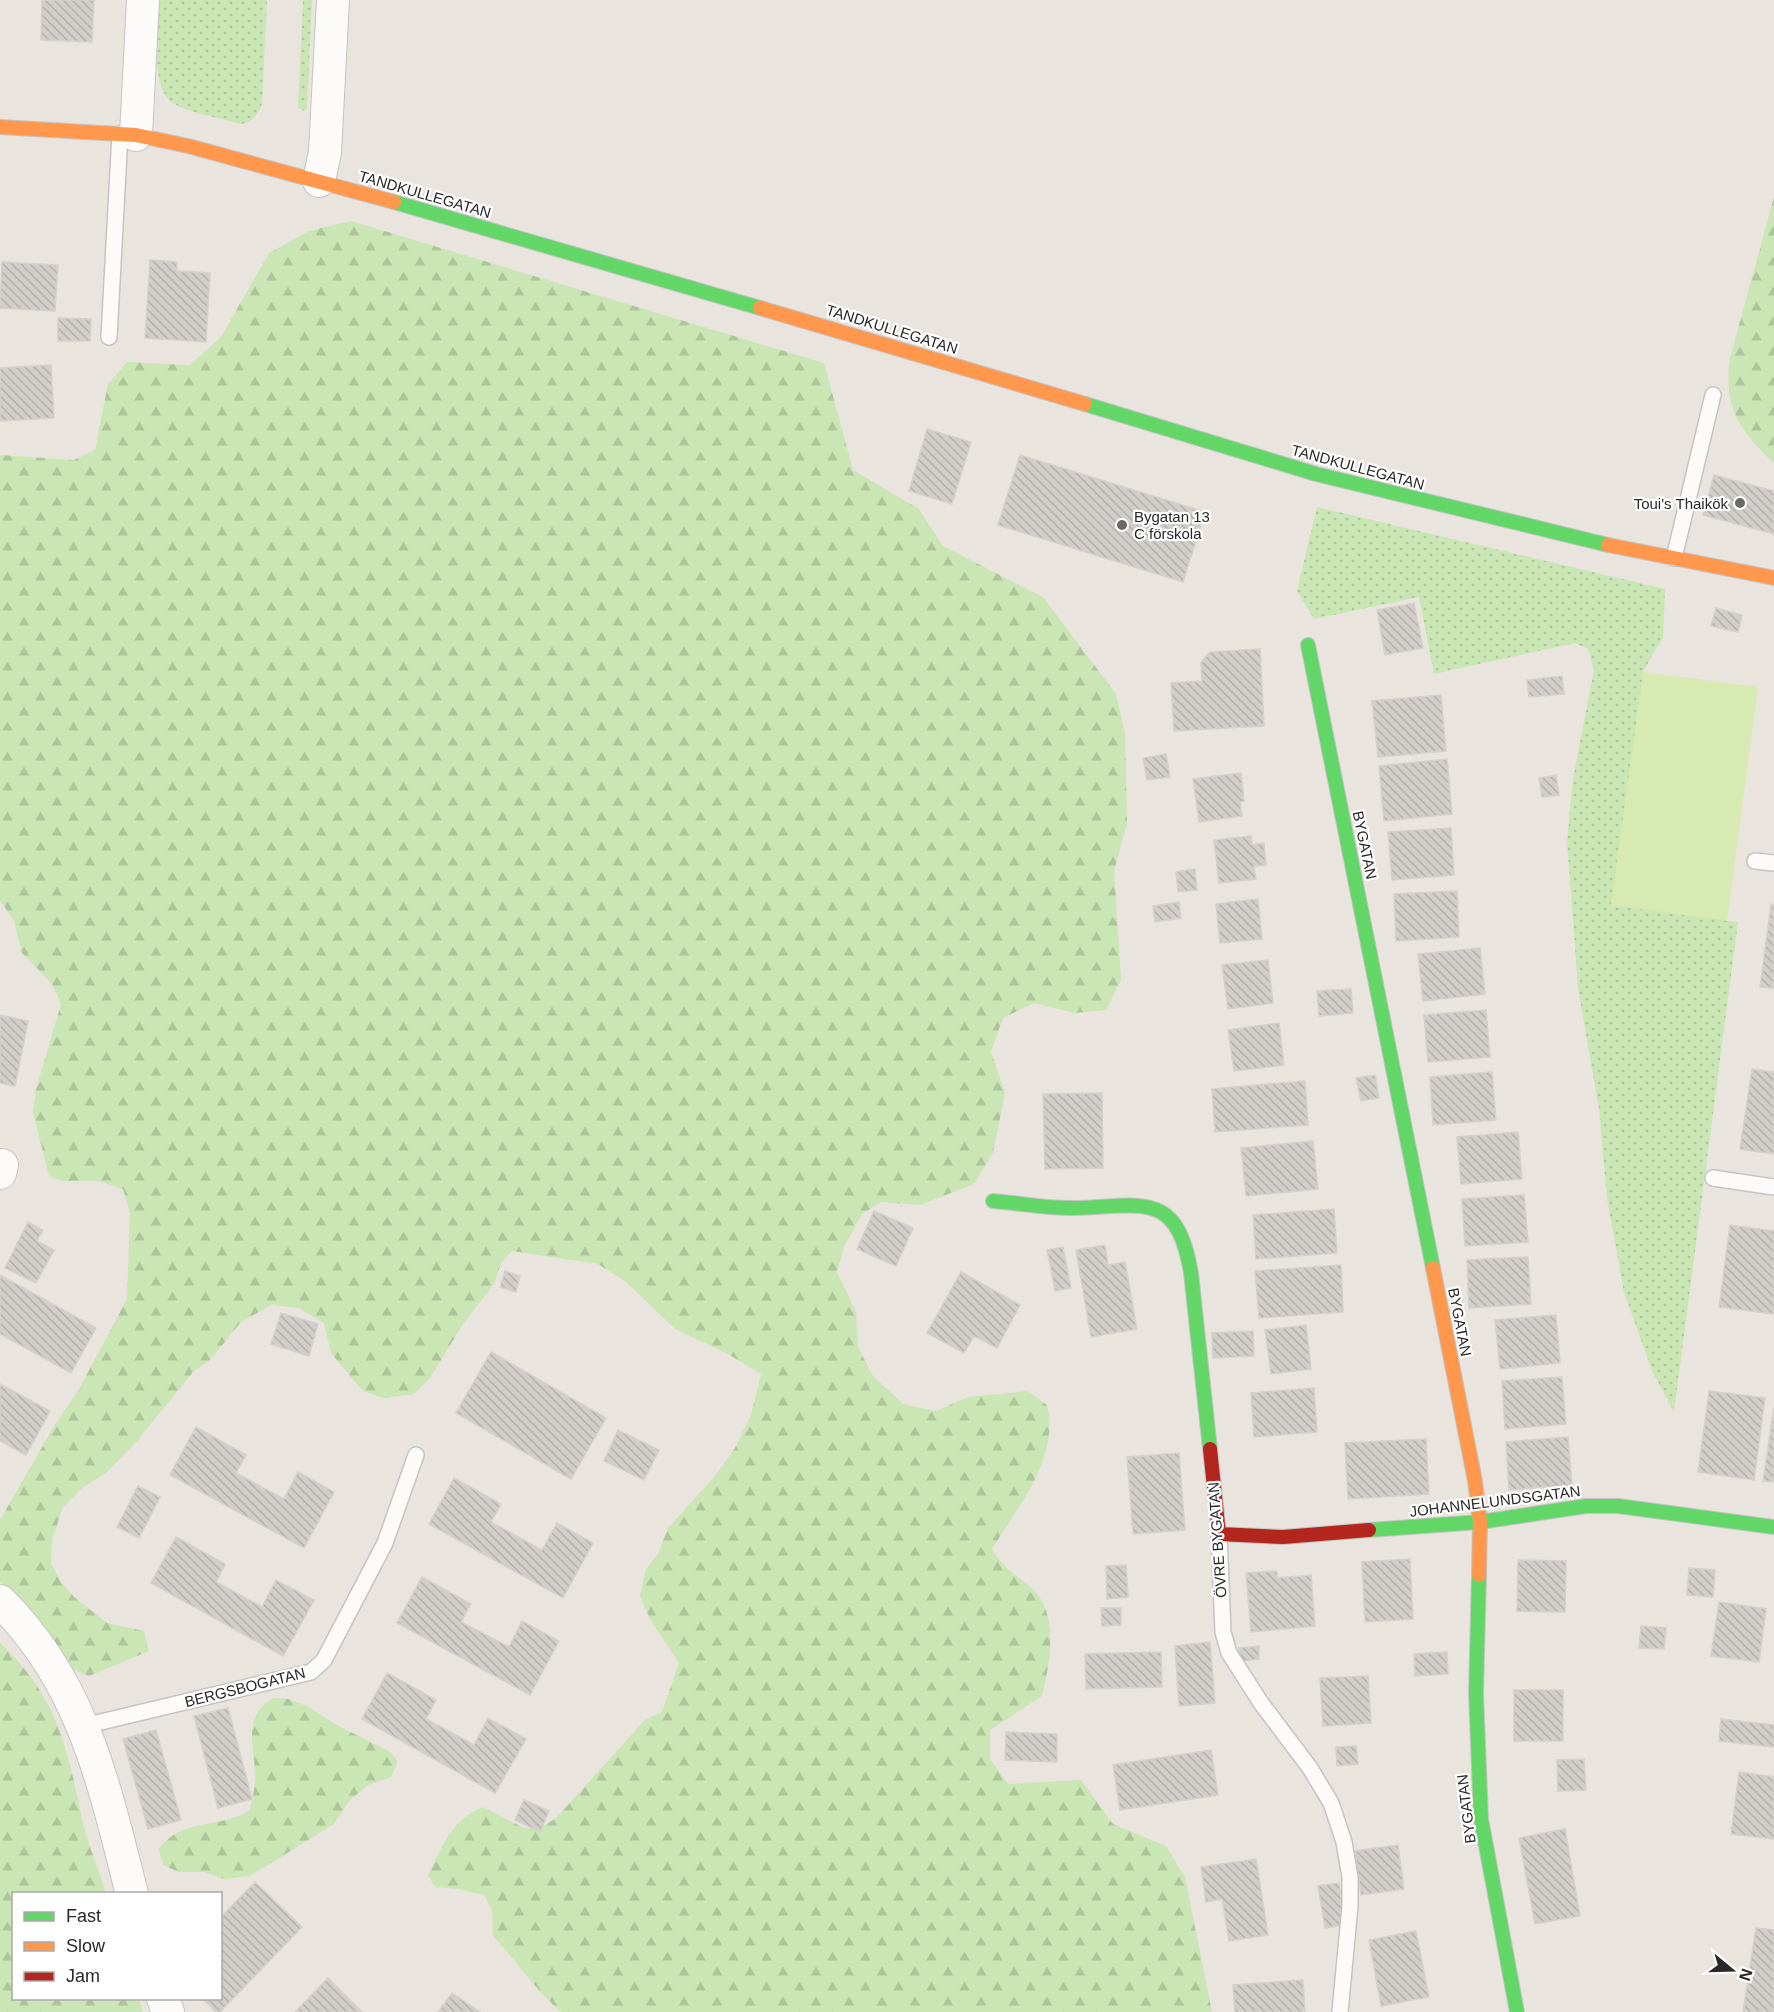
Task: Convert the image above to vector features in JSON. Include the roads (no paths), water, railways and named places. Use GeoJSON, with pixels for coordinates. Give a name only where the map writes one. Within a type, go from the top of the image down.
{"type":"FeatureCollection","features":[{"type":"Feature","properties":{"kind":"street"},"geometry":{"type":"LineString","coordinates":[[128,134],[143,0]]}},
{"type":"Feature","properties":{"kind":"street"},"geometry":{"type":"LineString","coordinates":[[319,181],[325,152],[333,0]]}},
{"type":"Feature","properties":{"kind":"street","name":"TANDKULLEGATAN"},"geometry":{"type":"LineString","coordinates":[[0,127],[128,134],[319,181],[831,328],[1316,474],[1558,534],[1774,578]]}},
{"type":"Feature","properties":{"kind":"street","name":"BYGATAN"},"geometry":{"type":"LineString","coordinates":[[1308,645],[1475,1480],[1480,1522],[1476,1693],[1478,1783],[1481,1819],[1517,2012]]}},
{"type":"Feature","properties":{"kind":"street","name":"ÖVRE BYGATAN"},"geometry":{"type":"LineString","coordinates":[[993,1201],[1067,1208],[1145,1206],[1159,1210],[1173,1222],[1185,1241],[1191,1273],[1219,1534]]}},
{"type":"Feature","properties":{"kind":"street","name":"JOHANNELUNDSGATAN"},"geometry":{"type":"LineString","coordinates":[[1219,1534],[1283,1537],[1480,1522],[1586,1506],[1618,1506],[1774,1527]]}},
{"type":"Feature","properties":{"kind":"street"},"geometry":{"type":"LineString","coordinates":[[0,1600],[49,1661],[84,1726],[99,1770],[132,1892]]}},
{"type":"Feature","properties":{"kind":"lane"},"geometry":{"type":"LineString","coordinates":[[109,337],[128,134]]}},
{"type":"Feature","properties":{"kind":"lane"},"geometry":{"type":"LineString","coordinates":[[1674,558],[1713,395]]}},
{"type":"Feature","properties":{"kind":"lane"},"geometry":{"type":"LineString","coordinates":[[1755,861],[1774,863]]}},
{"type":"Feature","properties":{"kind":"lane"},"geometry":{"type":"LineString","coordinates":[[1713,1178],[1774,1187]]}},
{"type":"Feature","properties":{"kind":"lane","name":"BERGSBOGATAN"},"geometry":{"type":"LineString","coordinates":[[84,1726],[311,1672],[324,1660],[386,1543],[416,1455]]}},
{"type":"Feature","properties":{"kind":"lane","name":"ÖVRE BYGATAN"},"geometry":{"type":"LineString","coordinates":[[1219,1534],[1223,1632],[1229,1653],[1261,1703],[1310,1768],[1331,1803],[1344,1842],[1350,1878],[1350,1906],[1340,2012]]}},
{"type":"Feature","properties":{"kind":"place","name":"Toui's Thaikök"},"geometry":{"type":"Point","coordinates":[1740,503]}},
{"type":"Feature","properties":{"kind":"place","name":"Bygatan 13 C förskola"},"geometry":{"type":"Point","coordinates":[1122,525]}}]}
